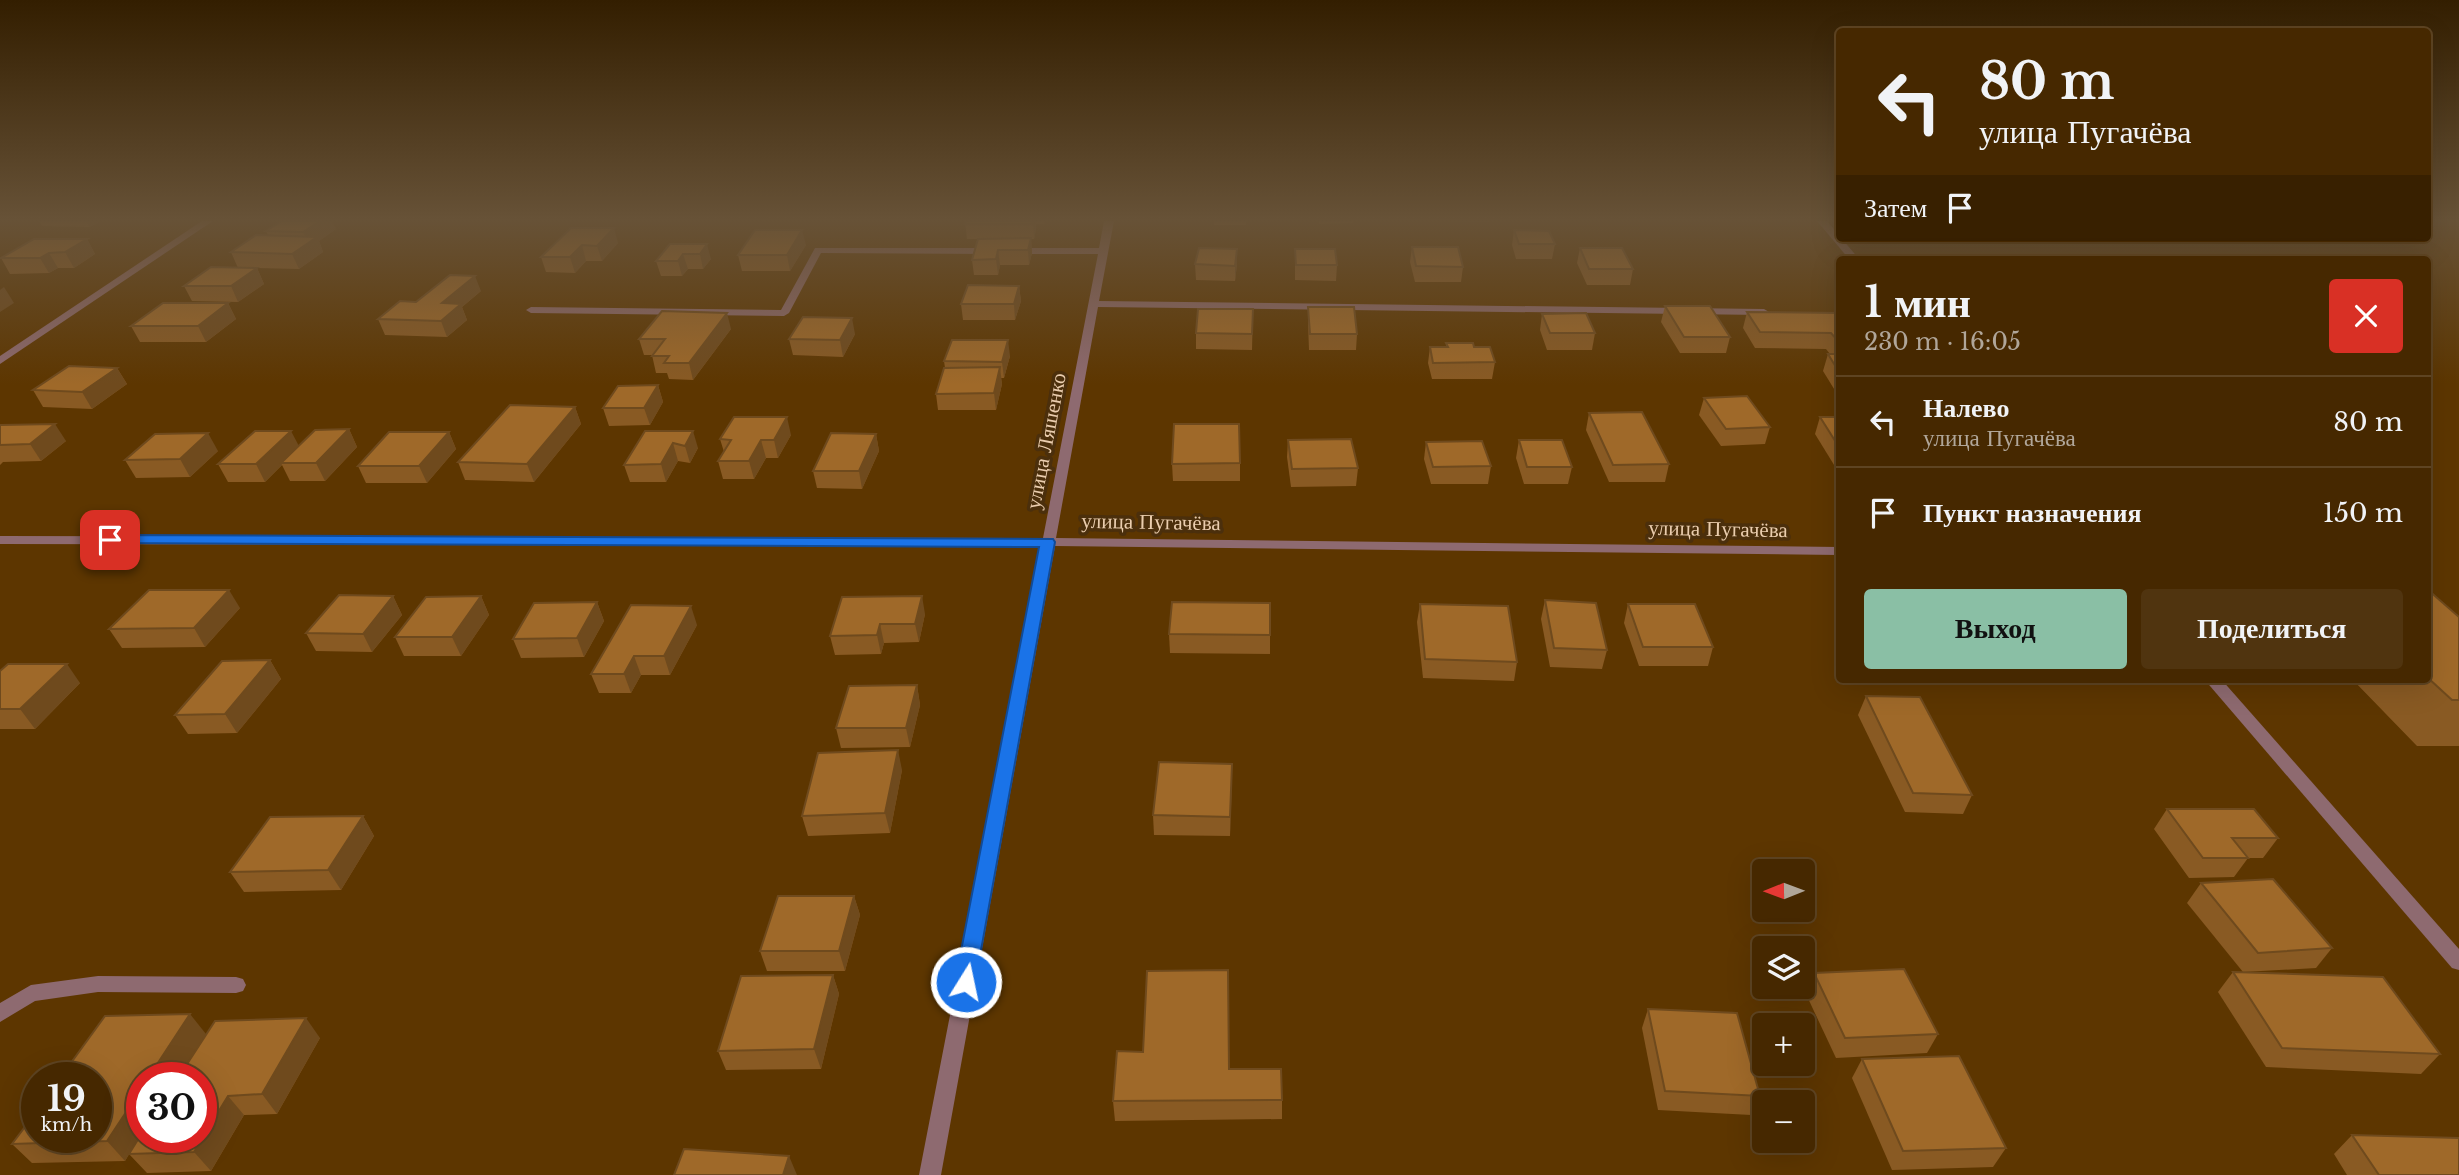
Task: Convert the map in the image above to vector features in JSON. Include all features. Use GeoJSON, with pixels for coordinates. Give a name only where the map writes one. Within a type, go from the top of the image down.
{"type":"FeatureCollection","features":[{"type":"Feature","properties":{"kind":"street"},"geometry":{"type":"LineString","coordinates":[[0,360],[126,276]]}},
{"type":"Feature","properties":{"kind":"street"},"geometry":{"type":"LineString","coordinates":[[531,310],[784,313],[804,276]]}},
{"type":"Feature","properties":{"kind":"street","name":"улица Ляшенко"},"geometry":{"type":"LineString","coordinates":[[930,1175],[1098,276]]}},
{"type":"Feature","properties":{"kind":"street"},"geometry":{"type":"LineString","coordinates":[[1093,303],[1770,313]]}},
{"type":"Feature","properties":{"kind":"street","name":"улица Пугачёва"},"geometry":{"type":"LineString","coordinates":[[0,540],[1047,542],[1836,551]]}},
{"type":"Feature","properties":{"kind":"street"},"geometry":{"type":"LineString","coordinates":[[2216,683],[2459,962]]}},
{"type":"Feature","properties":{"kind":"street"},"geometry":{"type":"LineString","coordinates":[[0,1013],[31,993],[98,984],[236,985]]}},
{"type":"Feature","properties":{"kind":"building"},"geometry":{"type":"Polygon","coordinates":[[[198,276],[246,276],[231,286],[184,286],[198,276]]]}},
{"type":"Feature","properties":{"kind":"building"},"geometry":{"type":"Polygon","coordinates":[[[449,276],[475,276],[442,303],[461,304],[441,321],[378,319],[400,301],[416,302],[449,276]]]}},
{"type":"Feature","properties":{"kind":"building"},"geometry":{"type":"Polygon","coordinates":[[[968,285],[1019,286],[1014,304],[961,304],[968,285]]]}},
{"type":"Feature","properties":{"kind":"building"},"geometry":{"type":"Polygon","coordinates":[[[163,303],[228,303],[198,326],[131,326],[163,303]]]}},
{"type":"Feature","properties":{"kind":"building"},"geometry":{"type":"Polygon","coordinates":[[[1665,306],[1710,306],[1730,337],[1684,337],[1665,306]]]}},
{"type":"Feature","properties":{"kind":"building"},"geometry":{"type":"Polygon","coordinates":[[[1308,307],[1354,307],[1357,334],[1310,334],[1308,307]]]}},
{"type":"Feature","properties":{"kind":"building"},"geometry":{"type":"Polygon","coordinates":[[[1198,309],[1253,309],[1252,334],[1196,333],[1198,309]]]}},
{"type":"Feature","properties":{"kind":"building"},"geometry":{"type":"Polygon","coordinates":[[[662,311],[727,313],[689,363],[664,363],[669,356],[652,356],[665,339],[639,339],[662,311]]]}},
{"type":"Feature","properties":{"kind":"building"},"geometry":{"type":"Polygon","coordinates":[[[1747,312],[1836,313],[1836,339],[1831,333],[1760,332],[1747,312]]]}},
{"type":"Feature","properties":{"kind":"building"},"geometry":{"type":"Polygon","coordinates":[[[1586,313],[1595,333],[1550,333],[1542,314],[1586,313]]]}},
{"type":"Feature","properties":{"kind":"building"},"geometry":{"type":"Polygon","coordinates":[[[803,317],[852,318],[840,340],[789,339],[803,317]]]}},
{"type":"Feature","properties":{"kind":"building"},"geometry":{"type":"Polygon","coordinates":[[[952,340],[1008,340],[1002,362],[944,361],[952,340]]]}},
{"type":"Feature","properties":{"kind":"building"},"geometry":{"type":"Polygon","coordinates":[[[1446,343],[1473,343],[1474,347],[1490,347],[1495,362],[1433,363],[1430,347],[1448,347],[1446,343]]]}},
{"type":"Feature","properties":{"kind":"building"},"geometry":{"type":"Polygon","coordinates":[[[1828,354],[1836,354],[1836,367],[1828,354]]]}},
{"type":"Feature","properties":{"kind":"building"},"geometry":{"type":"Polygon","coordinates":[[[69,366],[117,368],[82,392],[33,390],[69,366]]]}},
{"type":"Feature","properties":{"kind":"building"},"geometry":{"type":"Polygon","coordinates":[[[1000,367],[994,393],[936,394],[944,368],[1000,367]]]}},
{"type":"Feature","properties":{"kind":"building"},"geometry":{"type":"Polygon","coordinates":[[[658,385],[644,408],[603,408],[618,386],[658,385]]]}},
{"type":"Feature","properties":{"kind":"building"},"geometry":{"type":"Polygon","coordinates":[[[1747,396],[1770,427],[1726,429],[1704,398],[1747,396]]]}},
{"type":"Feature","properties":{"kind":"building"},"geometry":{"type":"Polygon","coordinates":[[[510,405],[575,407],[527,464],[458,462],[510,405]]]}},
{"type":"Feature","properties":{"kind":"building"},"geometry":{"type":"Polygon","coordinates":[[[1642,412],[1669,464],[1613,465],[1589,413],[1642,412]]]}},
{"type":"Feature","properties":{"kind":"building"},"geometry":{"type":"Polygon","coordinates":[[[734,417],[787,417],[774,440],[761,440],[749,461],[718,461],[731,440],[720,439],[734,417]]]}},
{"type":"Feature","properties":{"kind":"building"},"geometry":{"type":"Polygon","coordinates":[[[1820,417],[1836,417],[1836,442],[1820,417]]]}},
{"type":"Feature","properties":{"kind":"building"},"geometry":{"type":"Polygon","coordinates":[[[55,424],[30,444],[0,445],[0,425],[55,424]]]}},
{"type":"Feature","properties":{"kind":"building"},"geometry":{"type":"Polygon","coordinates":[[[1174,424],[1239,424],[1240,463],[1172,464],[1174,424]]]}},
{"type":"Feature","properties":{"kind":"building"},"geometry":{"type":"Polygon","coordinates":[[[349,429],[316,463],[281,463],[315,430],[349,429]]]}},
{"type":"Feature","properties":{"kind":"building"},"geometry":{"type":"Polygon","coordinates":[[[255,431],[291,431],[256,464],[218,464],[255,431]]]}},
{"type":"Feature","properties":{"kind":"building"},"geometry":{"type":"Polygon","coordinates":[[[645,431],[693,431],[685,446],[673,443],[661,464],[624,465],[645,431]]]}},
{"type":"Feature","properties":{"kind":"building"},"geometry":{"type":"Polygon","coordinates":[[[389,432],[449,432],[419,466],[358,466],[389,432]]]}},
{"type":"Feature","properties":{"kind":"building"},"geometry":{"type":"Polygon","coordinates":[[[208,433],[180,459],[125,460],[155,434],[208,433]]]}},
{"type":"Feature","properties":{"kind":"building"},"geometry":{"type":"Polygon","coordinates":[[[831,433],[876,434],[859,471],[813,471],[831,433]]]}},
{"type":"Feature","properties":{"kind":"building"},"geometry":{"type":"Polygon","coordinates":[[[1351,439],[1358,468],[1292,469],[1288,440],[1351,439]]]}},
{"type":"Feature","properties":{"kind":"building"},"geometry":{"type":"Polygon","coordinates":[[[1519,440],[1562,440],[1572,467],[1527,467],[1519,440]]]}},
{"type":"Feature","properties":{"kind":"building"},"geometry":{"type":"Polygon","coordinates":[[[1482,441],[1491,466],[1433,467],[1426,442],[1482,441]]]}},
{"type":"Feature","properties":{"kind":"building"},"geometry":{"type":"Polygon","coordinates":[[[149,590],[229,590],[194,628],[109,629],[149,590]]]}},
{"type":"Feature","properties":{"kind":"building"},"geometry":{"type":"Polygon","coordinates":[[[2431,592],[2459,617],[2459,700],[2452,700],[2431,681],[2431,592]]]}},
{"type":"Feature","properties":{"kind":"building"},"geometry":{"type":"Polygon","coordinates":[[[339,595],[393,596],[363,634],[306,633],[339,595]]]}},
{"type":"Feature","properties":{"kind":"building"},"geometry":{"type":"Polygon","coordinates":[[[481,596],[452,637],[395,637],[426,597],[481,596]]]}},
{"type":"Feature","properties":{"kind":"building"},"geometry":{"type":"Polygon","coordinates":[[[922,596],[915,624],[880,624],[877,635],[830,636],[842,597],[922,596]]]}},
{"type":"Feature","properties":{"kind":"building"},"geometry":{"type":"Polygon","coordinates":[[[1545,600],[1596,603],[1607,650],[1554,648],[1545,600]]]}},
{"type":"Feature","properties":{"kind":"building"},"geometry":{"type":"Polygon","coordinates":[[[597,602],[577,638],[513,639],[534,603],[597,602]]]}},
{"type":"Feature","properties":{"kind":"building"},"geometry":{"type":"Polygon","coordinates":[[[1172,602],[1270,603],[1270,635],[1169,634],[1172,602]]]}},
{"type":"Feature","properties":{"kind":"building"},"geometry":{"type":"Polygon","coordinates":[[[1420,604],[1508,606],[1517,662],[1425,659],[1420,604]]]}},
{"type":"Feature","properties":{"kind":"building"},"geometry":{"type":"Polygon","coordinates":[[[1628,604],[1695,604],[1713,647],[1643,647],[1628,604]]]}},
{"type":"Feature","properties":{"kind":"building"},"geometry":{"type":"Polygon","coordinates":[[[631,605],[691,606],[664,656],[634,656],[624,674],[591,674],[631,605]]]}},
{"type":"Feature","properties":{"kind":"building"},"geometry":{"type":"Polygon","coordinates":[[[270,660],[225,714],[175,715],[222,661],[270,660]]]}},
{"type":"Feature","properties":{"kind":"building"},"geometry":{"type":"Polygon","coordinates":[[[8,664],[67,664],[20,709],[0,709],[0,671],[8,664]]]}},
{"type":"Feature","properties":{"kind":"building"},"geometry":{"type":"Polygon","coordinates":[[[917,685],[906,728],[836,728],[849,686],[917,685]]]}},
{"type":"Feature","properties":{"kind":"building"},"geometry":{"type":"Polygon","coordinates":[[[1866,696],[1920,697],[1972,795],[1913,793],[1866,696]]]}},
{"type":"Feature","properties":{"kind":"building"},"geometry":{"type":"Polygon","coordinates":[[[898,750],[885,813],[802,816],[818,753],[898,750]]]}},
{"type":"Feature","properties":{"kind":"building"},"geometry":{"type":"Polygon","coordinates":[[[1159,762],[1232,764],[1230,817],[1153,815],[1159,762]]]}},
{"type":"Feature","properties":{"kind":"building"},"geometry":{"type":"Polygon","coordinates":[[[2167,809],[2254,809],[2278,838],[2232,838],[2248,858],[2203,858],[2167,809]]]}},
{"type":"Feature","properties":{"kind":"building"},"geometry":{"type":"Polygon","coordinates":[[[363,816],[328,870],[230,872],[270,817],[363,816]]]}},
{"type":"Feature","properties":{"kind":"building"},"geometry":{"type":"Polygon","coordinates":[[[2273,879],[2332,948],[2258,953],[2201,883],[2273,879]]]}},
{"type":"Feature","properties":{"kind":"building"},"geometry":{"type":"Polygon","coordinates":[[[778,896],[854,896],[839,951],[760,951],[778,896]]]}},
{"type":"Feature","properties":{"kind":"building"},"geometry":{"type":"Polygon","coordinates":[[[1904,969],[1938,1034],[1845,1038],[1815,973],[1904,969]]]}},
{"type":"Feature","properties":{"kind":"building"},"geometry":{"type":"Polygon","coordinates":[[[1228,970],[1229,1069],[1281,1069],[1282,1100],[1113,1101],[1117,1051],[1143,1052],[1147,971],[1228,970]]]}},
{"type":"Feature","properties":{"kind":"building"},"geometry":{"type":"Polygon","coordinates":[[[2233,972],[2383,977],[2440,1054],[2282,1048],[2233,972]]]}},
{"type":"Feature","properties":{"kind":"building"},"geometry":{"type":"Polygon","coordinates":[[[833,975],[814,1049],[718,1051],[741,976],[833,975]]]}},
{"type":"Feature","properties":{"kind":"building"},"geometry":{"type":"Polygon","coordinates":[[[1648,1009],[1737,1013],[1752,1076],[1754,1076],[1758,1090],[1752,1090],[1752,1096],[1665,1091],[1648,1009]]]}},
{"type":"Feature","properties":{"kind":"building"},"geometry":{"type":"Polygon","coordinates":[[[190,1014],[158,1062],[126,1062],[126,1112],[112,1133],[112,1062],[72,1062],[105,1016],[190,1014]]]}},
{"type":"Feature","properties":{"kind":"building"},"geometry":{"type":"Polygon","coordinates":[[[306,1018],[262,1094],[228,1096],[217,1114],[217,1062],[188,1062],[215,1021],[306,1018]]]}},
{"type":"Feature","properties":{"kind":"building"},"geometry":{"type":"Polygon","coordinates":[[[1959,1056],[2006,1148],[1903,1151],[1862,1059],[1959,1056]]]}},
{"type":"Feature","properties":{"kind":"building"},"geometry":{"type":"Polygon","coordinates":[[[21,1132],[21,1144],[12,1144],[21,1132]]]}},
{"type":"Feature","properties":{"kind":"building"},"geometry":{"type":"Polygon","coordinates":[[[2352,1135],[2459,1138],[2459,1175],[2379,1175],[2352,1135]]]}},
{"type":"Feature","properties":{"kind":"building"},"geometry":{"type":"Polygon","coordinates":[[[684,1149],[789,1156],[783,1175],[674,1175],[684,1149]]]}},
{"type":"Feature","properties":{"kind":"route"},"geometry":{"type":"LineString","coordinates":[[110,540],[1047,542],[966,982]]}}]}
